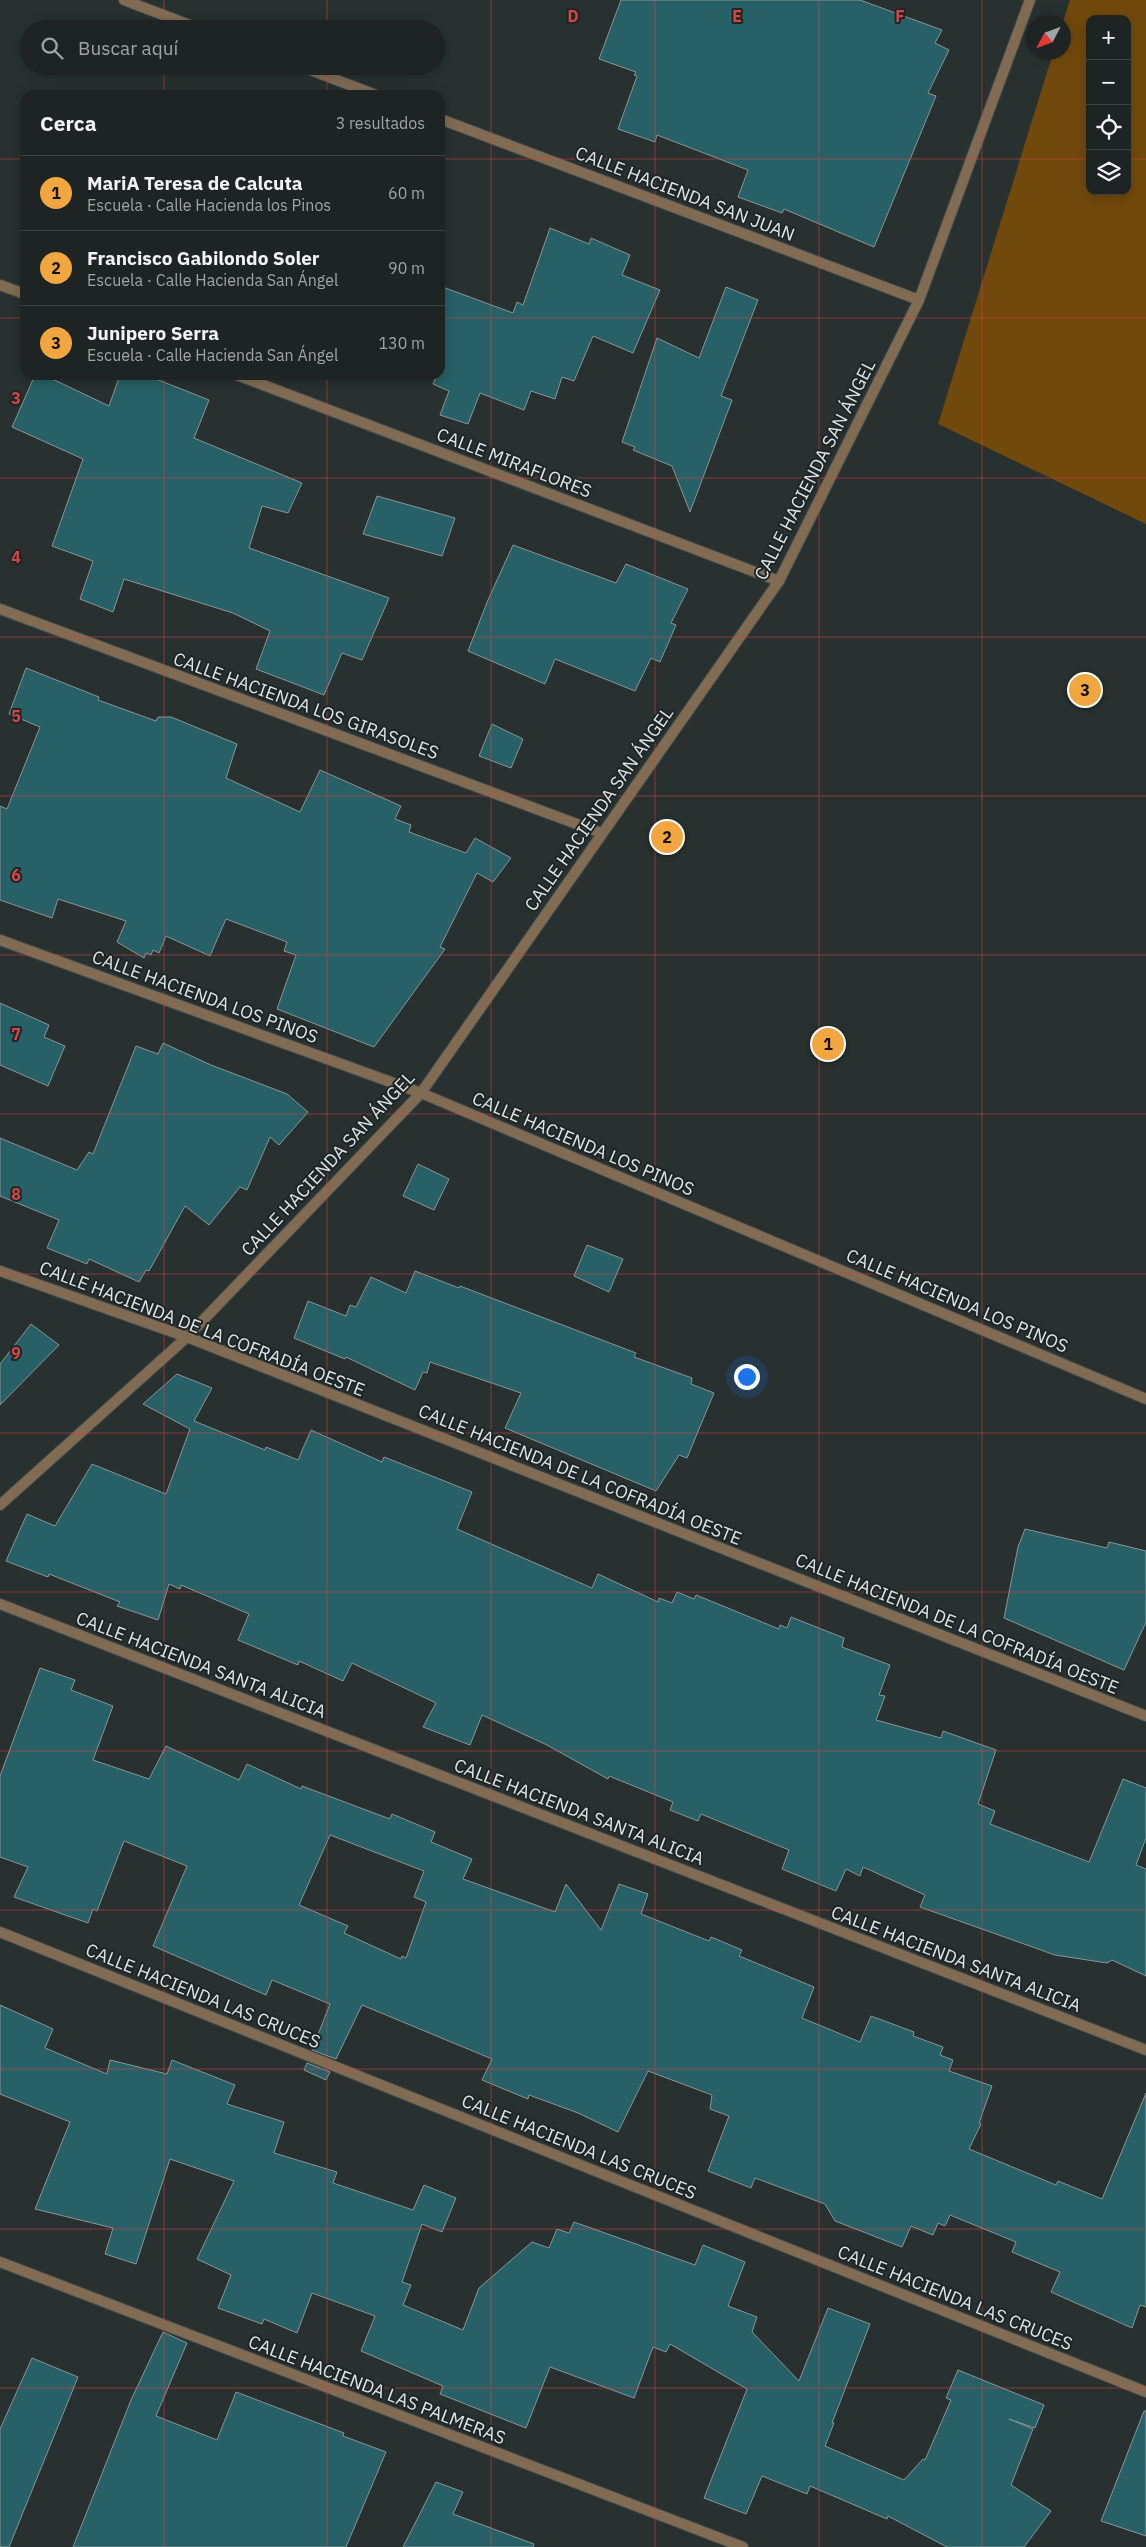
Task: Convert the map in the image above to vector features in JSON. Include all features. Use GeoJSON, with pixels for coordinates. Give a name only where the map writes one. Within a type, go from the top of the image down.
{"type":"FeatureCollection","features":[{"type":"Feature","properties":{"kind":"street"},"geometry":{"type":"LineString","coordinates":[[124,0],[176,20]]}},
{"type":"Feature","properties":{"kind":"street","name":"CALLE HACIENDA SAN ÁNGEL"},"geometry":{"type":"LineString","coordinates":[[0,1505],[187,1337],[421,1093],[779,581],[919,300],[1030,0]]}},
{"type":"Feature","properties":{"kind":"street"},"geometry":{"type":"LineString","coordinates":[[324,75],[363,90]]}},
{"type":"Feature","properties":{"kind":"street","name":"CALLE HACIENDA SAN JUAN"},"geometry":{"type":"LineString","coordinates":[[445,121],[919,300]]}},
{"type":"Feature","properties":{"kind":"street"},"geometry":{"type":"LineString","coordinates":[[0,285],[20,292]]}},
{"type":"Feature","properties":{"kind":"street","name":"CALLE MIRAFLORES"},"geometry":{"type":"LineString","coordinates":[[250,380],[779,581]]}},
{"type":"Feature","properties":{"kind":"street","name":"CALLE HACIENDA LOS GIRASOLES"},"geometry":{"type":"LineString","coordinates":[[0,609],[601,833]]}},
{"type":"Feature","properties":{"kind":"street","name":"CALLE HACIENDA LOS PINOS"},"geometry":{"type":"LineString","coordinates":[[0,940],[421,1093],[1146,1399]]}},
{"type":"Feature","properties":{"kind":"street","name":"CALLE HACIENDA DE LA COFRADÍA OESTE"},"geometry":{"type":"LineString","coordinates":[[0,1271],[187,1337],[1146,1716]]}},
{"type":"Feature","properties":{"kind":"street","name":"CALLE HACIENDA SANTA ALICIA"},"geometry":{"type":"LineString","coordinates":[[0,1604],[1146,2050]]}},
{"type":"Feature","properties":{"kind":"street","name":"CALLE HACIENDA LAS CRUCES"},"geometry":{"type":"LineString","coordinates":[[0,1932],[1146,2392]]}},
{"type":"Feature","properties":{"kind":"street","name":"CALLE HACIENDA LAS PALMERAS"},"geometry":{"type":"LineString","coordinates":[[0,2262],[743,2547]]}},
{"type":"Feature","properties":{"kind":"shaded area"},"geometry":{"type":"Polygon","coordinates":[[[1070,0],[1146,0],[1146,524],[938,424],[1051,60],[1071,60],[1071,15],[1065,15],[1070,0]]]}},
{"type":"Feature","properties":{"kind":"building"},"geometry":{"type":"Polygon","coordinates":[[[621,0],[860,0],[942,30],[935,43],[949,50],[928,93],[936,96],[874,247],[784,209],[782,213],[738,197],[748,170],[657,135],[655,142],[618,129],[637,76],[634,75],[636,72],[599,59],[621,0]]]}},
{"type":"Feature","properties":{"kind":"building"},"geometry":{"type":"Polygon","coordinates":[[[550,228],[589,244],[591,238],[630,255],[622,275],[660,290],[633,353],[593,336],[574,381],[562,377],[555,399],[531,391],[524,410],[480,393],[468,424],[440,415],[449,391],[433,384],[435,380],[445,380],[445,288],[513,313],[517,302],[523,305],[550,228]]]}},
{"type":"Feature","properties":{"kind":"building"},"geometry":{"type":"Polygon","coordinates":[[[726,287],[758,300],[721,396],[732,400],[690,512],[672,466],[633,450],[635,447],[622,442],[657,338],[699,358],[726,287]]]}},
{"type":"Feature","properties":{"kind":"building"},"geometry":{"type":"Polygon","coordinates":[[[33,380],[54,380],[109,406],[118,380],[159,380],[209,400],[194,438],[302,483],[288,513],[262,506],[249,548],[389,598],[362,660],[342,653],[324,695],[256,669],[270,631],[233,613],[124,579],[113,612],[80,599],[93,561],[52,546],[83,459],[12,427],[33,380]]]}},
{"type":"Feature","properties":{"kind":"building"},"geometry":{"type":"Polygon","coordinates":[[[377,496],[455,518],[442,556],[363,534],[377,496]]]}},
{"type":"Feature","properties":{"kind":"building"},"geometry":{"type":"Polygon","coordinates":[[[513,545],[616,583],[626,564],[688,589],[671,623],[676,625],[660,662],[651,658],[635,691],[555,659],[545,684],[468,651],[488,600],[513,545]]]}},
{"type":"Feature","properties":{"kind":"building"},"geometry":{"type":"Polygon","coordinates":[[[26,668],[99,697],[98,700],[156,721],[158,717],[171,717],[237,744],[226,778],[300,812],[320,770],[401,806],[395,819],[411,825],[409,832],[466,853],[475,838],[511,858],[493,882],[477,873],[440,947],[445,949],[374,1047],[277,1009],[296,955],[284,951],[287,942],[226,919],[210,956],[166,936],[159,953],[153,950],[151,955],[146,953],[144,958],[117,942],[126,921],[58,899],[52,918],[0,900],[0,806],[7,809],[40,727],[9,714],[26,668]]]}},
{"type":"Feature","properties":{"kind":"building"},"geometry":{"type":"Polygon","coordinates":[[[492,724],[523,739],[511,768],[479,756],[492,724]]]}},
{"type":"Feature","properties":{"kind":"building"},"geometry":{"type":"Polygon","coordinates":[[[0,1003],[49,1025],[44,1037],[65,1046],[48,1086],[0,1065],[0,1003]]]}},
{"type":"Feature","properties":{"kind":"building"},"geometry":{"type":"Polygon","coordinates":[[[163,1043],[211,1065],[287,1094],[308,1112],[279,1145],[270,1137],[247,1190],[240,1187],[209,1225],[185,1206],[149,1271],[146,1270],[139,1282],[89,1259],[87,1264],[47,1248],[59,1220],[0,1196],[0,1138],[77,1170],[89,1152],[93,1154],[136,1046],[158,1054],[163,1043]]]}},
{"type":"Feature","properties":{"kind":"building"},"geometry":{"type":"Polygon","coordinates":[[[418,1164],[449,1179],[434,1210],[403,1196],[418,1164]]]}},
{"type":"Feature","properties":{"kind":"building"},"geometry":{"type":"Polygon","coordinates":[[[587,1245],[623,1259],[609,1292],[574,1276],[587,1245]]]}},
{"type":"Feature","properties":{"kind":"building"},"geometry":{"type":"Polygon","coordinates":[[[415,1271],[459,1288],[460,1286],[636,1353],[634,1357],[692,1378],[691,1384],[714,1393],[687,1458],[679,1455],[656,1491],[505,1428],[521,1393],[430,1362],[427,1373],[423,1372],[415,1390],[346,1357],[345,1359],[294,1338],[308,1301],[346,1316],[350,1305],[356,1307],[371,1277],[406,1293],[415,1271]]]}},
{"type":"Feature","properties":{"kind":"building"},"geometry":{"type":"Polygon","coordinates":[[[31,1324],[59,1345],[0,1405],[0,1364],[31,1324]]]}},
{"type":"Feature","properties":{"kind":"building"},"geometry":{"type":"Polygon","coordinates":[[[177,1374],[212,1388],[194,1421],[265,1450],[266,1447],[298,1460],[311,1430],[382,1462],[384,1457],[472,1492],[457,1529],[592,1588],[598,1574],[658,1602],[659,1598],[672,1603],[677,1592],[694,1599],[696,1595],[779,1629],[780,1625],[787,1628],[791,1617],[844,1638],[842,1647],[890,1665],[879,1695],[885,1696],[876,1720],[941,1738],[943,1731],[996,1750],[978,1804],[995,1811],[990,1824],[1089,1862],[1123,1779],[1146,1788],[1146,1838],[1136,1865],[1146,1869],[1146,1976],[1112,1960],[1107,1963],[1055,1955],[920,1907],[925,1895],[863,1867],[860,1876],[846,1869],[836,1891],[782,1869],[789,1850],[701,1814],[698,1821],[670,1810],[673,1802],[609,1776],[608,1779],[547,1745],[482,1715],[470,1745],[423,1727],[436,1703],[352,1663],[343,1681],[299,1661],[298,1665],[238,1640],[249,1614],[181,1585],[180,1589],[169,1584],[158,1620],[117,1606],[120,1602],[49,1574],[48,1577],[6,1561],[27,1514],[55,1526],[92,1464],[166,1494],[190,1429],[143,1404],[177,1374]]]}},
{"type":"Feature","properties":{"kind":"building"},"geometry":{"type":"Polygon","coordinates":[[[1025,1529],[1107,1548],[1109,1542],[1146,1551],[1146,1622],[1124,1670],[1004,1618],[1018,1547],[1025,1529]]]}},
{"type":"Feature","properties":{"kind":"building"},"geometry":{"type":"Polygon","coordinates":[[[40,1668],[75,1680],[71,1690],[113,1706],[93,1760],[149,1779],[166,1746],[239,1780],[247,1764],[301,1789],[302,1786],[390,1819],[392,1814],[435,1832],[431,1842],[472,1859],[463,1879],[555,1912],[566,1884],[601,1930],[619,1884],[648,1894],[641,1914],[709,1941],[711,1937],[742,1950],[739,1956],[814,1987],[802,2018],[860,2042],[871,2016],[914,2032],[913,2036],[943,2047],[940,2055],[953,2060],[949,2071],[992,2086],[979,2123],[981,2124],[969,2149],[1056,2185],[1058,2181],[1102,2199],[1146,2093],[1146,2307],[1140,2305],[1132,2328],[1051,2292],[1060,2272],[1012,2252],[1016,2242],[950,2215],[945,2226],[938,2223],[933,2235],[911,2226],[902,2247],[835,2221],[825,2204],[755,2178],[751,2188],[708,2171],[729,2116],[710,2109],[712,2095],[648,2071],[618,2132],[578,2113],[529,2095],[528,2099],[482,2080],[492,2059],[362,2005],[336,2059],[312,2050],[330,2004],[272,1980],[266,1995],[153,1946],[187,1866],[124,1841],[97,1911],[93,1909],[88,1923],[14,1897],[28,1867],[0,1857],[0,1776],[40,1668]],[[330,1835],[299,1905],[348,1926],[344,1933],[401,1959],[402,1956],[406,1958],[426,1902],[414,1897],[424,1871],[330,1835]]]}},
{"type":"Feature","properties":{"kind":"building"},"geometry":{"type":"Polygon","coordinates":[[[0,2005],[53,2029],[45,2048],[107,2074],[110,2060],[167,2074],[172,2060],[235,2085],[227,2104],[284,2122],[274,2153],[337,2172],[333,2183],[413,2210],[424,2185],[456,2198],[442,2232],[422,2224],[402,2282],[411,2285],[403,2305],[463,2330],[479,2288],[532,2242],[549,2248],[557,2229],[569,2233],[574,2222],[695,2265],[703,2245],[745,2262],[728,2306],[757,2317],[752,2332],[799,2381],[828,2308],[870,2324],[825,2446],[904,2480],[923,2459],[925,2460],[951,2400],[946,2398],[958,2370],[1044,2405],[1035,2428],[1009,2419],[1033,2429],[1011,2485],[1051,2511],[1024,2547],[947,2547],[888,2516],[887,2519],[810,2486],[807,2494],[762,2476],[746,2514],[704,2498],[747,2389],[670,2344],[666,2352],[653,2347],[634,2398],[550,2367],[526,2428],[440,2394],[443,2386],[361,2351],[375,2316],[312,2293],[297,2333],[264,2319],[262,2324],[218,2308],[231,2275],[197,2259],[234,2181],[170,2159],[136,2264],[105,2254],[113,2228],[35,2209],[70,2122],[0,2094],[0,2005]]]}},
{"type":"Feature","properties":{"kind":"building"},"geometry":{"type":"Polygon","coordinates":[[[307,2063],[330,2072],[326,2080],[304,2070],[307,2063]]]}},
{"type":"Feature","properties":{"kind":"building"},"geometry":{"type":"Polygon","coordinates":[[[163,2332],[187,2343],[156,2416],[217,2440],[236,2392],[344,2433],[343,2436],[386,2452],[346,2547],[73,2547],[131,2400],[163,2332]]]}},
{"type":"Feature","properties":{"kind":"building"},"geometry":{"type":"Polygon","coordinates":[[[32,2358],[78,2377],[9,2547],[0,2547],[0,2429],[32,2358]]]}},
{"type":"Feature","properties":{"kind":"building"},"geometry":{"type":"Polygon","coordinates":[[[1144,2411],[1146,2411],[1146,2536],[1101,2521],[1144,2411]]]}},
{"type":"Feature","properties":{"kind":"building"},"geometry":{"type":"Polygon","coordinates":[[[436,2482],[463,2492],[453,2514],[534,2544],[533,2547],[403,2547],[436,2482]]]}},
{"type":"Feature","properties":{"kind":"place","name":"Junipero Serra"},"geometry":{"type":"Point","coordinates":[1085,690]}},
{"type":"Feature","properties":{"kind":"place","name":"Francisco Gabilondo Soler"},"geometry":{"type":"Point","coordinates":[667,837]}},
{"type":"Feature","properties":{"kind":"place","name":"MariA Teresa de Calcuta"},"geometry":{"type":"Point","coordinates":[828,1044]}}]}
